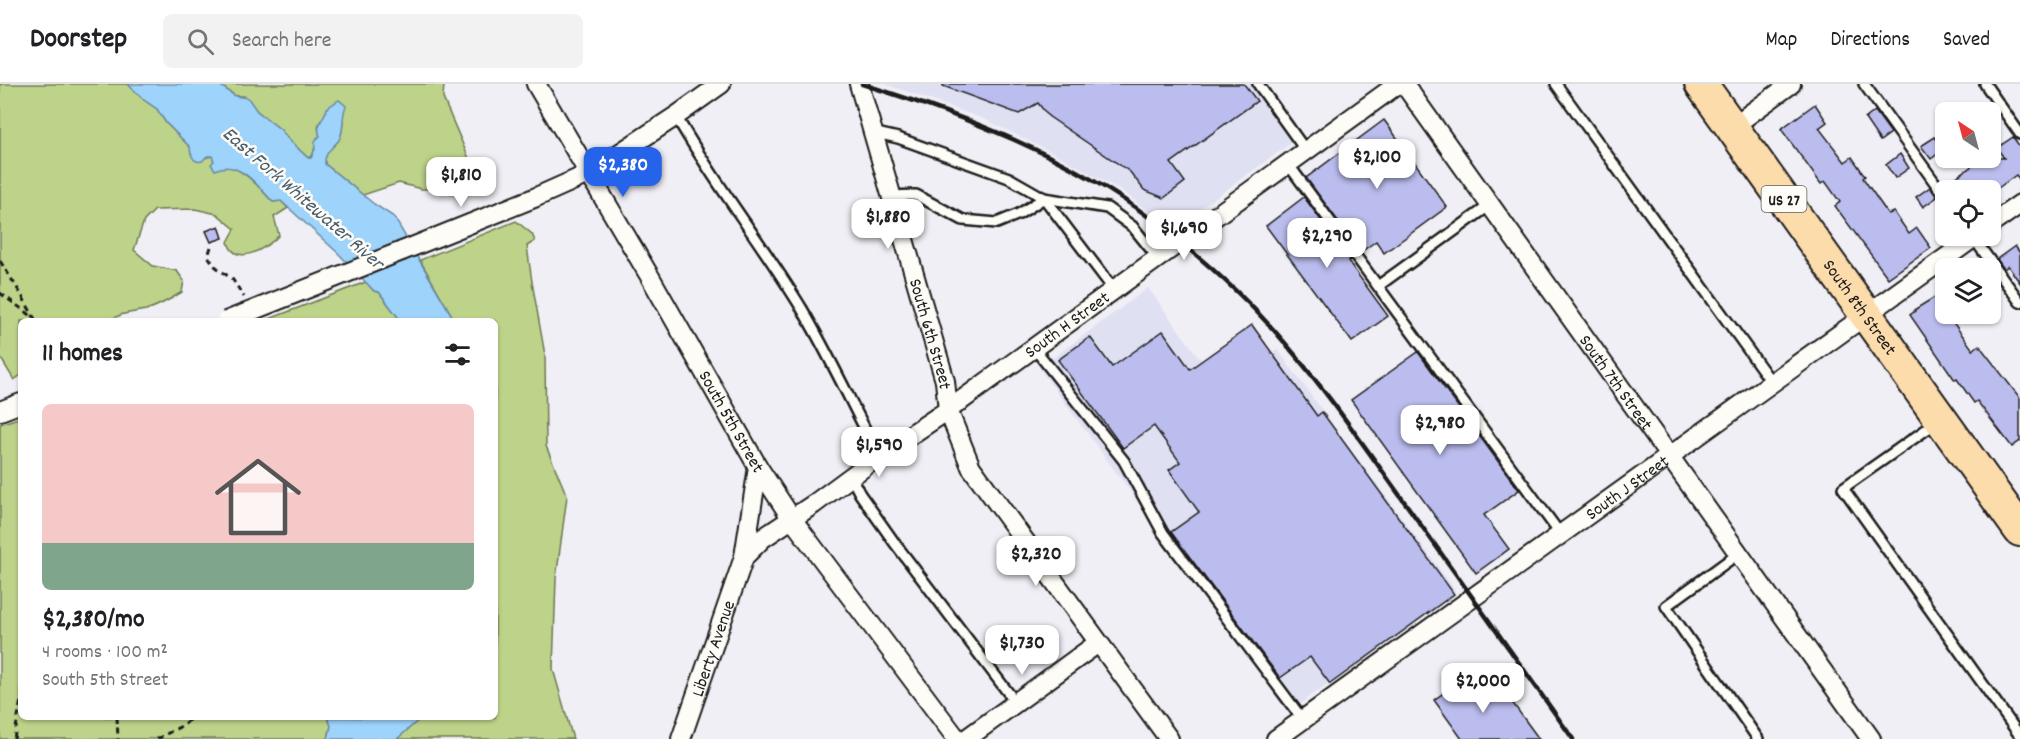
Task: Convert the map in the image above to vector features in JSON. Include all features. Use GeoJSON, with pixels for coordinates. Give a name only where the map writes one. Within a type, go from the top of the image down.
{"type":"FeatureCollection","features":[{"type":"Feature","properties":{"kind":"highway","name":"South 8th Street"},"geometry":{"type":"LineString","coordinates":[[1701,84],[2020,530]]}},
{"type":"Feature","properties":{"kind":"street","name":"South 5th Street"},"geometry":{"type":"LineString","coordinates":[[536,84],[649,274],[758,467],[792,519],[957,739]]}},
{"type":"Feature","properties":{"kind":"street"},"geometry":{"type":"LineString","coordinates":[[234,318],[534,198],[588,174],[721,84]]}},
{"type":"Feature","properties":{"kind":"street","name":"South 6th Street"},"geometry":{"type":"LineString","coordinates":[[858,84],[945,381],[948,410],[971,467],[1169,739]]}},
{"type":"Feature","properties":{"kind":"street","name":"South H Street"},"geometry":{"type":"LineString","coordinates":[[792,519],[879,456],[948,410],[1398,84]]}},
{"type":"Feature","properties":{"kind":"street","name":"South 7th Street"},"geometry":{"type":"LineString","coordinates":[[1404,84],[1871,739]]}},
{"type":"Feature","properties":{"kind":"street"},"geometry":{"type":"LineString","coordinates":[[1732,127],[1791,84]]}},
{"type":"Feature","properties":{"kind":"street"},"geometry":{"type":"LineString","coordinates":[[2001,217],[2020,204]]}},
{"type":"Feature","properties":{"kind":"street","name":"South J Street"},"geometry":{"type":"LineString","coordinates":[[1276,739],[1960,246]]}},
{"type":"Feature","properties":{"kind":"street"},"geometry":{"type":"LineString","coordinates":[[0,411],[18,404]]}},
{"type":"Feature","properties":{"kind":"street","name":"Liberty Avenue"},"geometry":{"type":"LineString","coordinates":[[681,739],[744,557],[758,467]]}},
{"type":"Feature","properties":{"kind":"street","name":"Liberty Avenue"},"geometry":{"type":"LineString","coordinates":[[744,557],[763,538],[792,519]]}},
{"type":"Feature","properties":{"kind":"street"},"geometry":{"type":"LineString","coordinates":[[966,739],[1098,643]]}},
{"type":"Feature","properties":{"kind":"lane"},"geometry":{"type":"LineString","coordinates":[[1258,84],[1306,151]]}},
{"type":"Feature","properties":{"kind":"lane"},"geometry":{"type":"LineString","coordinates":[[1556,84],[1772,383]]}},
{"type":"Feature","properties":{"kind":"lane"},"geometry":{"type":"LineString","coordinates":[[1864,84],[1935,183]]}},
{"type":"Feature","properties":{"kind":"lane"},"geometry":{"type":"LineString","coordinates":[[1985,84],[2020,134]]}},
{"type":"Feature","properties":{"kind":"lane"},"geometry":{"type":"LineString","coordinates":[[676,116],[697,153],[801,308],[833,364],[879,456]]}},
{"type":"Feature","properties":{"kind":"lane"},"geometry":{"type":"LineString","coordinates":[[872,132],[898,138],[1009,178],[1044,198],[1107,208],[1133,227],[1158,258]]}},
{"type":"Feature","properties":{"kind":"lane"},"geometry":{"type":"LineString","coordinates":[[1288,164],[1561,535]]}},
{"type":"Feature","properties":{"kind":"lane"},"geometry":{"type":"LineString","coordinates":[[891,196],[916,195],[963,220],[997,223],[1019,214],[1044,198]]}},
{"type":"Feature","properties":{"kind":"lane"},"geometry":{"type":"LineString","coordinates":[[1044,198],[1114,290]]}},
{"type":"Feature","properties":{"kind":"lane"},"geometry":{"type":"LineString","coordinates":[[1377,286],[1490,205]]}},
{"type":"Feature","properties":{"kind":"lane"},"geometry":{"type":"LineString","coordinates":[[1981,246],[2020,302]]}},
{"type":"Feature","properties":{"kind":"lane"},"geometry":{"type":"LineString","coordinates":[[1034,348],[1124,461],[1163,533],[1303,720]]}},
{"type":"Feature","properties":{"kind":"lane"},"geometry":{"type":"LineString","coordinates":[[1941,419],[1843,488],[2020,736]]}},
{"type":"Feature","properties":{"kind":"lane"},"geometry":{"type":"LineString","coordinates":[[850,477],[894,542],[1016,703]]}},
{"type":"Feature","properties":{"kind":"lane"},"geometry":{"type":"LineString","coordinates":[[1739,554],[1666,606],[1758,739]]}},
{"type":"Feature","properties":{"kind":"path"},"geometry":{"type":"LineString","coordinates":[[211,247],[208,256],[211,261],[233,280],[247,303]]}},
{"type":"Feature","properties":{"kind":"path"},"geometry":{"type":"LineString","coordinates":[[0,261],[34,318]]}},
{"type":"Feature","properties":{"kind":"path"},"geometry":{"type":"LineString","coordinates":[[0,293],[34,318]]}},
{"type":"Feature","properties":{"kind":"path"},"geometry":{"type":"LineString","coordinates":[[14,739],[18,717]]}},
{"type":"Feature","properties":{"kind":"path"},"geometry":{"type":"LineString","coordinates":[[117,720],[118,739]]}},
{"type":"Feature","properties":{"kind":"path"},"geometry":{"type":"LineString","coordinates":[[157,739],[189,720]]}},
{"type":"Feature","properties":{"kind":"shaded area"},"geometry":{"type":"Polygon","coordinates":[[[885,84],[1263,84],[1301,136],[1170,230],[1125,193],[1061,157],[984,119],[885,84]]]}},
{"type":"Feature","properties":{"kind":"shaded area"},"geometry":{"type":"Polygon","coordinates":[[[1148,288],[1222,389],[1277,349],[1455,590],[1292,710],[1039,368],[1148,288]]]}},
{"type":"Feature","properties":{"kind":"green space"},"geometry":{"type":"Polygon","coordinates":[[[0,84],[128,84],[157,109],[166,123],[204,158],[212,156],[214,161],[221,166],[243,173],[273,202],[281,201],[288,208],[274,217],[279,235],[260,250],[244,255],[232,250],[228,242],[235,229],[217,214],[195,209],[155,210],[144,221],[134,250],[153,266],[177,271],[184,281],[182,292],[146,310],[114,318],[18,318],[18,377],[14,380],[0,357],[0,84]]]}},
{"type":"Feature","properties":{"kind":"green space"},"geometry":{"type":"Polygon","coordinates":[[[218,84],[444,84],[443,98],[482,189],[457,195],[438,189],[421,189],[399,183],[363,195],[325,164],[327,152],[340,136],[342,114],[320,121],[318,130],[320,136],[317,138],[313,155],[308,158],[244,96],[236,96],[218,84]]]}},
{"type":"Feature","properties":{"kind":"green space"},"geometry":{"type":"Polygon","coordinates":[[[516,221],[532,234],[535,241],[527,246],[545,355],[546,446],[567,496],[556,579],[553,669],[573,739],[397,739],[419,720],[498,720],[498,318],[453,318],[420,260],[516,221]]]}},
{"type":"Feature","properties":{"kind":"green space"},"geometry":{"type":"Polygon","coordinates":[[[366,282],[374,291],[379,292],[399,318],[272,318],[366,282]]]}},
{"type":"Feature","properties":{"kind":"green space"},"geometry":{"type":"Polygon","coordinates":[[[18,418],[18,720],[329,720],[331,726],[328,739],[0,739],[0,424],[18,418]]]}},
{"type":"Feature","properties":{"kind":"water","name":"East Fork Whitewater River"},"geometry":{"type":"Polygon","coordinates":[[[128,84],[218,84],[235,96],[248,98],[257,111],[281,130],[308,158],[311,158],[315,142],[320,136],[319,125],[327,108],[339,100],[346,106],[342,132],[339,140],[327,153],[325,164],[374,204],[394,217],[453,318],[399,318],[379,292],[374,291],[338,253],[281,201],[273,202],[255,182],[240,171],[224,167],[215,170],[211,164],[214,161],[212,156],[207,156],[199,162],[196,161],[191,155],[190,147],[166,123],[157,109],[128,84]]]}},
{"type":"Feature","properties":{"kind":"water"},"geometry":{"type":"Polygon","coordinates":[[[329,720],[419,720],[397,739],[328,739],[331,726],[329,720]]]}},
{"type":"Feature","properties":{"kind":"building"},"geometry":{"type":"Polygon","coordinates":[[[943,84],[1244,84],[1257,101],[1171,163],[1185,182],[1164,198],[1144,190],[1130,172],[1048,116],[1038,103],[1019,114],[943,86],[943,84]]]}},
{"type":"Feature","properties":{"kind":"building"},"geometry":{"type":"Polygon","coordinates":[[[1815,104],[1827,122],[1819,128],[1845,162],[1852,157],[1865,176],[1863,178],[1888,214],[1894,212],[1909,234],[1917,228],[1931,248],[1888,278],[1835,206],[1840,202],[1825,181],[1821,184],[1781,129],[1815,104]]]}},
{"type":"Feature","properties":{"kind":"building"},"geometry":{"type":"Polygon","coordinates":[[[1875,111],[1891,133],[1880,141],[1865,119],[1875,111]]]}},
{"type":"Feature","properties":{"kind":"building"},"geometry":{"type":"Polygon","coordinates":[[[1384,120],[1447,207],[1384,253],[1376,241],[1361,252],[1306,178],[1384,120]]]}},
{"type":"Feature","properties":{"kind":"building"},"geometry":{"type":"Polygon","coordinates":[[[1935,137],[1935,156],[1931,159],[1921,146],[1935,137]]]}},
{"type":"Feature","properties":{"kind":"building"},"geometry":{"type":"Polygon","coordinates":[[[2013,137],[2020,147],[2020,180],[2016,175],[2001,186],[2001,180],[1952,180],[1969,168],[2001,168],[2001,158],[2004,158],[2001,154],[2001,145],[2013,137]]]}},
{"type":"Feature","properties":{"kind":"building"},"geometry":{"type":"Polygon","coordinates":[[[1900,154],[1909,168],[1895,178],[1886,165],[1900,154]]]}},
{"type":"Feature","properties":{"kind":"building"},"geometry":{"type":"Polygon","coordinates":[[[1930,187],[1935,194],[1935,198],[1923,207],[1916,197],[1930,187]]]}},
{"type":"Feature","properties":{"kind":"building"},"geometry":{"type":"Polygon","coordinates":[[[1304,197],[1388,316],[1352,342],[1266,226],[1304,197]]]}},
{"type":"Feature","properties":{"kind":"building"},"geometry":{"type":"Polygon","coordinates":[[[219,226],[223,238],[211,242],[206,231],[219,226]]]}},
{"type":"Feature","properties":{"kind":"building"},"geometry":{"type":"Polygon","coordinates":[[[2015,246],[2020,253],[2020,283],[2008,266],[2004,269],[2001,258],[1998,258],[2015,246]]]}},
{"type":"Feature","properties":{"kind":"building"},"geometry":{"type":"Polygon","coordinates":[[[1935,297],[1935,324],[1954,324],[1973,350],[1979,345],[2020,398],[2020,441],[2012,447],[1977,401],[1974,403],[1957,379],[1955,380],[1910,315],[1935,297]]]}},
{"type":"Feature","properties":{"kind":"building"},"geometry":{"type":"Polygon","coordinates":[[[1252,325],[1317,416],[1322,412],[1454,594],[1330,684],[1310,657],[1280,678],[1171,532],[1199,512],[1169,470],[1180,462],[1154,426],[1123,448],[1058,360],[1090,337],[1112,367],[1163,331],[1190,369],[1252,325]]]}},
{"type":"Feature","properties":{"kind":"building"},"geometry":{"type":"Polygon","coordinates":[[[1418,352],[1519,490],[1484,515],[1509,549],[1476,573],[1351,400],[1418,352]]]}},
{"type":"Feature","properties":{"kind":"building"},"geometry":{"type":"Polygon","coordinates":[[[1468,675],[1485,699],[1501,687],[1539,739],[1462,739],[1434,700],[1468,675]]]}},
{"type":"Feature","properties":{"kind":"railway"},"geometry":{"type":"LineString","coordinates":[[862,84],[977,124],[1051,157],[1121,197],[1189,249],[1223,279],[1270,326],[1334,405],[1573,739]]}}]}
